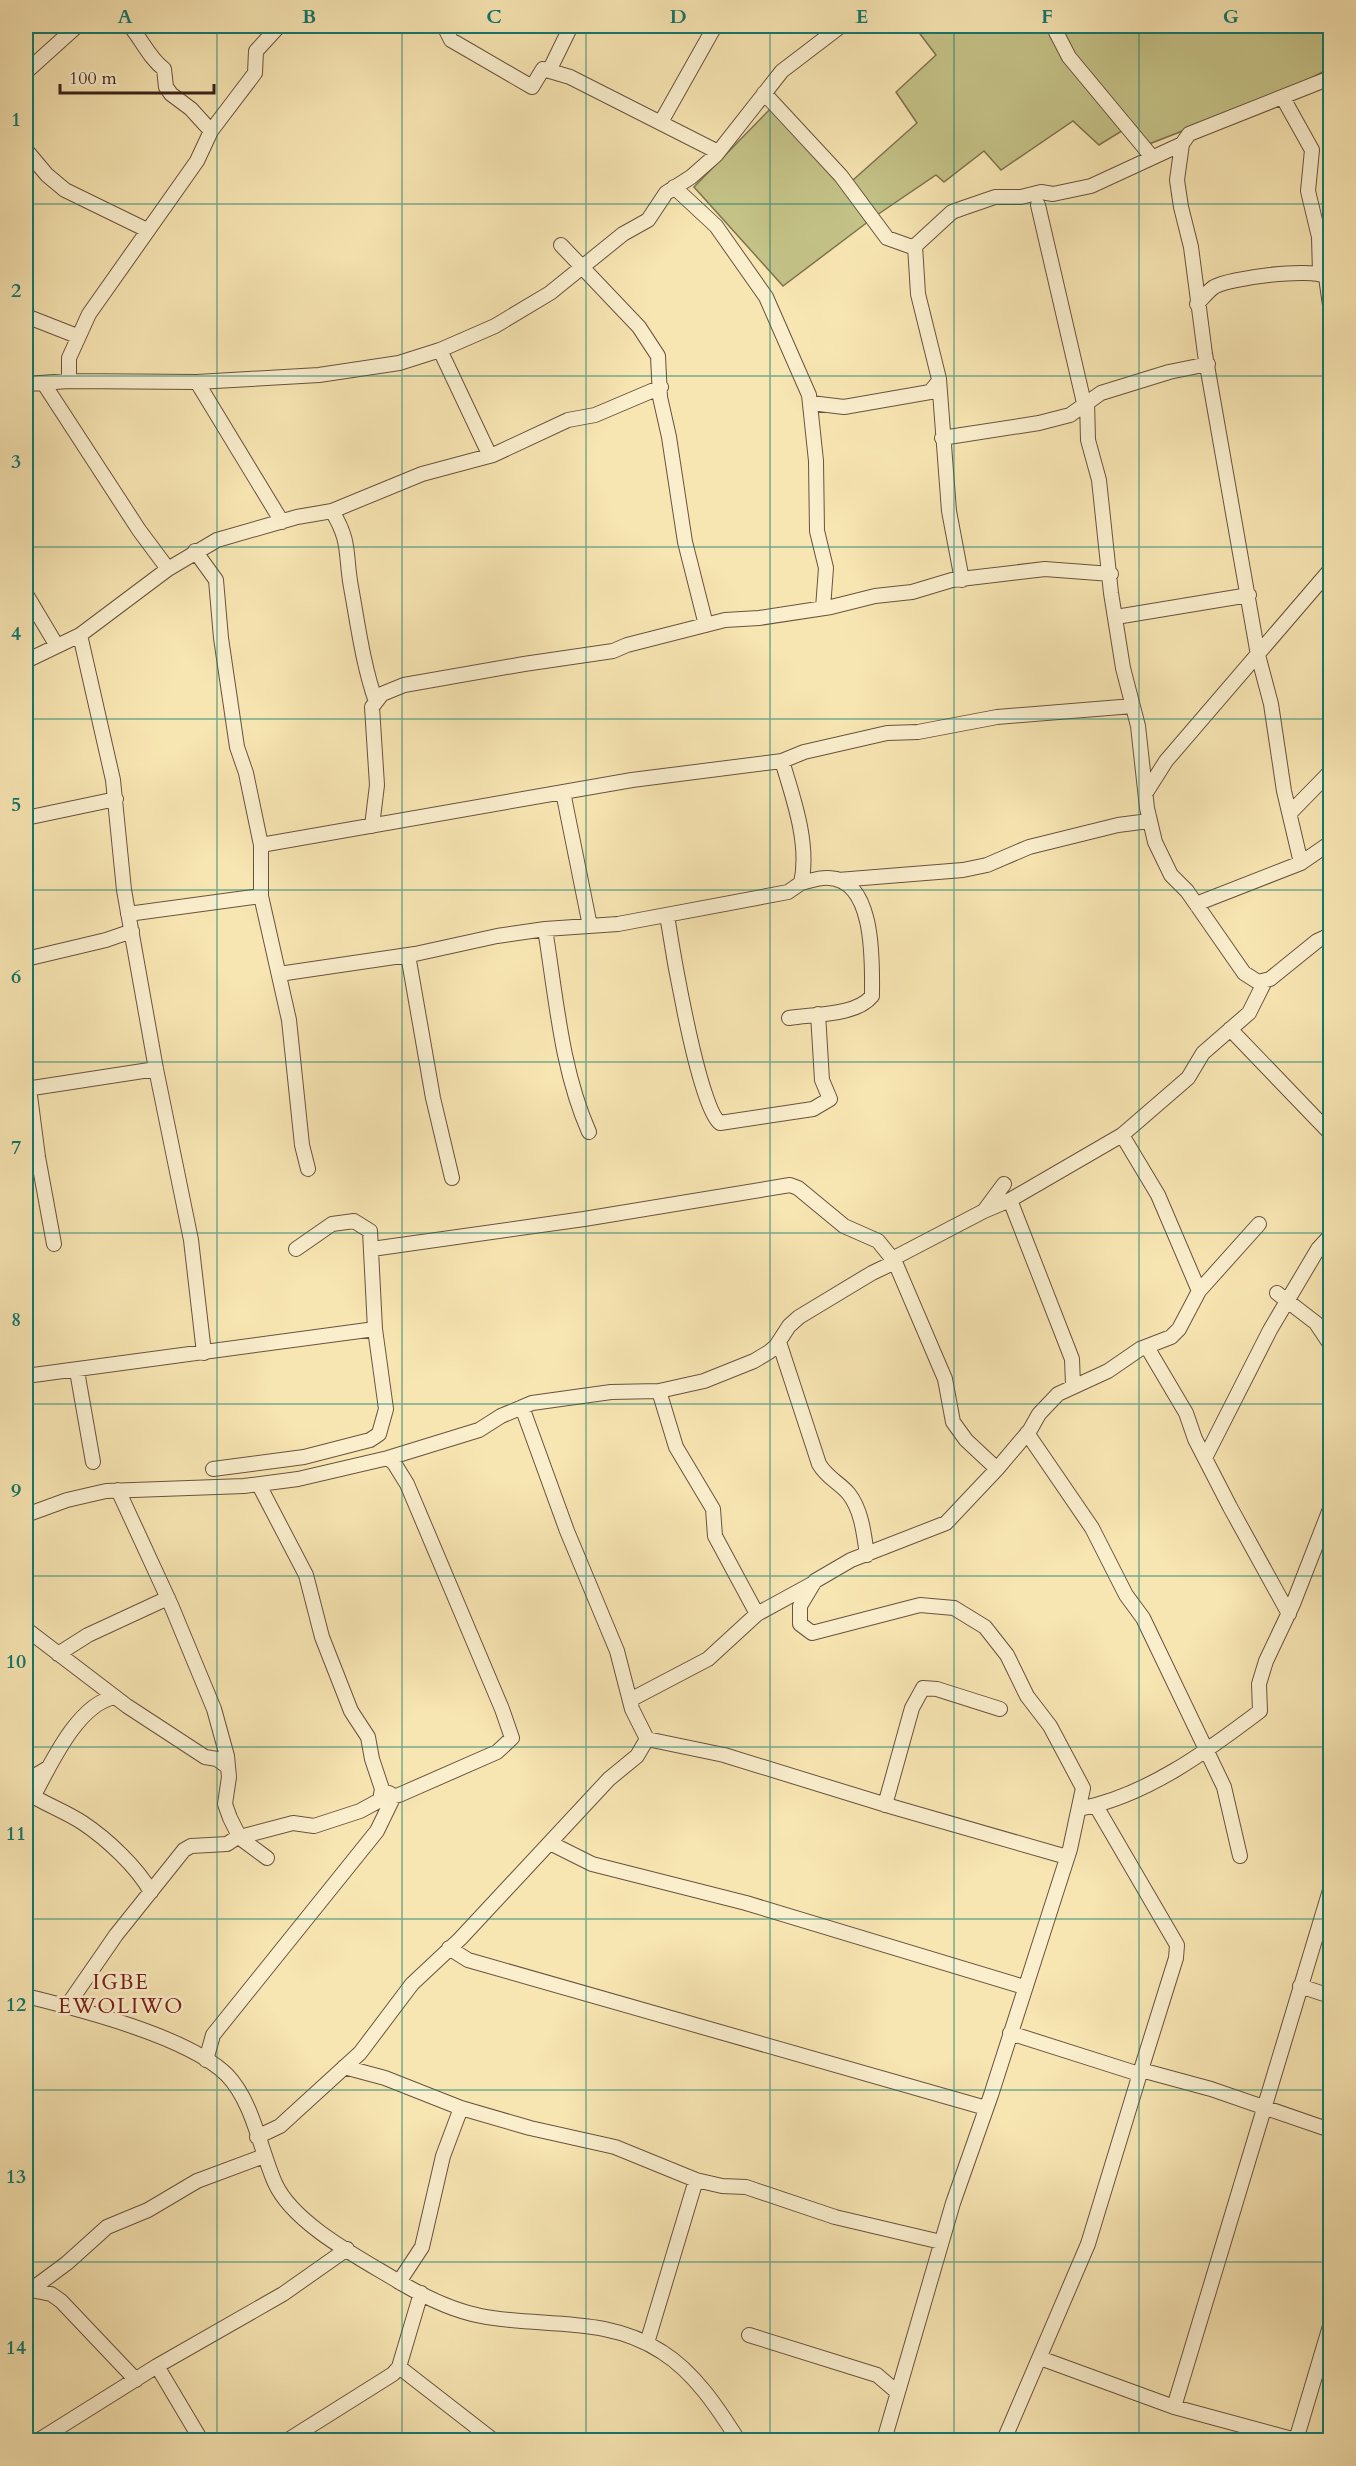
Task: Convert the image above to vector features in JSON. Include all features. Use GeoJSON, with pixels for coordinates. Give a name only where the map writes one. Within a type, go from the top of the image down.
{"type":"FeatureCollection","features":[{"type":"Feature","properties":{"kind":"street"},"geometry":{"type":"LineString","coordinates":[[26,72],[77,26]]}},
{"type":"Feature","properties":{"kind":"street"},"geometry":{"type":"LineString","coordinates":[[130,26],[151,52],[153,61],[164,69],[166,87],[171,94],[191,109],[211,131]]}},
{"type":"Feature","properties":{"kind":"street"},"geometry":{"type":"LineString","coordinates":[[69,381],[69,358],[77,336],[147,230],[197,161],[211,131],[255,73],[256,51],[279,26]]}},
{"type":"Feature","properties":{"kind":"street"},"geometry":{"type":"LineString","coordinates":[[444,26],[451,40],[532,87],[543,69],[570,77],[662,122],[718,153]]}},
{"type":"Feature","properties":{"kind":"street"},"geometry":{"type":"LineString","coordinates":[[549,71],[571,26]]}},
{"type":"Feature","properties":{"kind":"street"},"geometry":{"type":"LineString","coordinates":[[662,122],[716,26]]}},
{"type":"Feature","properties":{"kind":"street"},"geometry":{"type":"LineString","coordinates":[[26,384],[69,381],[197,382],[319,375],[399,363],[440,350],[528,309],[581,266],[607,250],[623,234],[648,220],[666,192],[718,153],[782,71],[841,26]]}},
{"type":"Feature","properties":{"kind":"street"},"geometry":{"type":"LineString","coordinates":[[1059,26],[1056,32],[1069,57],[1152,157]]}},
{"type":"Feature","properties":{"kind":"street"},"geometry":{"type":"LineString","coordinates":[[962,580],[948,512],[942,438],[935,397],[939,381],[918,294],[915,248],[919,239],[952,213],[995,197],[1021,197],[1041,192],[1049,193],[1091,186],[1188,138],[1330,78]]}},
{"type":"Feature","properties":{"kind":"street"},"geometry":{"type":"LineString","coordinates":[[764,93],[840,176],[886,238],[915,248]]}},
{"type":"Feature","properties":{"kind":"street"},"geometry":{"type":"LineString","coordinates":[[1283,98],[1312,150],[1308,191],[1318,237],[1320,273],[1328,283],[1330,305]]}},
{"type":"Feature","properties":{"kind":"street"},"geometry":{"type":"LineString","coordinates":[[1188,138],[1177,180],[1191,247],[1197,304],[1221,450],[1250,595],[1258,655],[1271,704],[1284,791],[1291,812],[1301,863]]}},
{"type":"Feature","properties":{"kind":"street"},"geometry":{"type":"LineString","coordinates":[[26,150],[47,175],[65,190],[147,230]]}},
{"type":"Feature","properties":{"kind":"street"},"geometry":{"type":"LineString","coordinates":[[674,187],[716,226],[762,290],[811,403],[817,531],[826,568],[823,608]]}},
{"type":"Feature","properties":{"kind":"street"},"geometry":{"type":"LineString","coordinates":[[1038,205],[1049,193]]}},
{"type":"Feature","properties":{"kind":"street"},"geometry":{"type":"LineString","coordinates":[[1021,197],[1038,205]]}},
{"type":"Feature","properties":{"kind":"street"},"geometry":{"type":"LineString","coordinates":[[1038,205],[1086,402],[1088,440],[1099,480],[1101,516],[1123,668],[1134,706],[1148,791],[1149,821],[1155,842],[1171,875],[1187,891],[1244,973],[1258,982],[1265,981],[1329,938]]}},
{"type":"Feature","properties":{"kind":"street"},"geometry":{"type":"LineString","coordinates":[[561,245],[651,342],[658,356],[660,397],[669,437],[685,542],[706,625]]}},
{"type":"Feature","properties":{"kind":"street"},"geometry":{"type":"LineString","coordinates":[[1194,278],[1215,286],[1272,274],[1320,273]]}},
{"type":"Feature","properties":{"kind":"street"},"geometry":{"type":"LineString","coordinates":[[1197,304],[1215,286]]}},
{"type":"Feature","properties":{"kind":"street"},"geometry":{"type":"LineString","coordinates":[[26,316],[77,336]]}},
{"type":"Feature","properties":{"kind":"street"},"geometry":{"type":"LineString","coordinates":[[440,350],[490,456]]}},
{"type":"Feature","properties":{"kind":"street"},"geometry":{"type":"LineString","coordinates":[[942,438],[1039,423],[1070,415],[1101,393],[1169,372],[1208,364]]}},
{"type":"Feature","properties":{"kind":"street"},"geometry":{"type":"LineString","coordinates":[[197,382],[282,522]]}},
{"type":"Feature","properties":{"kind":"street"},"geometry":{"type":"LineString","coordinates":[[44,384],[139,530],[168,569]]}},
{"type":"Feature","properties":{"kind":"street"},"geometry":{"type":"LineString","coordinates":[[26,661],[80,635],[195,551],[238,532],[332,511],[422,474],[490,456],[568,420],[595,415],[661,387]]}},
{"type":"Feature","properties":{"kind":"street"},"geometry":{"type":"LineString","coordinates":[[811,403],[844,407],[935,397]]}},
{"type":"Feature","properties":{"kind":"street"},"geometry":{"type":"LineString","coordinates":[[1070,415],[1088,440]]}},
{"type":"Feature","properties":{"kind":"street"},"geometry":{"type":"LineString","coordinates":[[332,511],[346,536],[351,585],[369,681],[376,702]]}},
{"type":"Feature","properties":{"kind":"street"},"geometry":{"type":"LineString","coordinates":[[195,551],[216,580],[221,638],[237,747],[246,773],[261,845],[261,896],[290,1020],[302,1145],[308,1168]]}},
{"type":"Feature","properties":{"kind":"street"},"geometry":{"type":"LineString","coordinates":[[372,826],[377,785],[370,715],[382,694],[405,685],[613,651],[627,645],[706,625],[823,608],[876,596],[912,592],[962,580],[1045,569],[1111,574]]}},
{"type":"Feature","properties":{"kind":"street"},"geometry":{"type":"LineString","coordinates":[[1148,791],[1166,761],[1330,570]]}},
{"type":"Feature","properties":{"kind":"street"},"geometry":{"type":"LineString","coordinates":[[26,594],[57,645]]}},
{"type":"Feature","properties":{"kind":"street"},"geometry":{"type":"LineString","coordinates":[[1116,617],[1250,595]]}},
{"type":"Feature","properties":{"kind":"street"},"geometry":{"type":"LineString","coordinates":[[80,635],[102,724],[116,799],[128,914],[156,1069],[191,1240],[204,1353]]}},
{"type":"Feature","properties":{"kind":"street"},"geometry":{"type":"LineString","coordinates":[[261,845],[632,780],[782,761],[804,752],[887,733],[918,732],[997,717],[1134,706]]}},
{"type":"Feature","properties":{"kind":"street"},"geometry":{"type":"LineString","coordinates":[[782,761],[797,806],[804,872],[801,884]]}},
{"type":"Feature","properties":{"kind":"street"},"geometry":{"type":"LineString","coordinates":[[1291,812],[1330,772]]}},
{"type":"Feature","properties":{"kind":"street"},"geometry":{"type":"LineString","coordinates":[[563,792],[590,926]]}},
{"type":"Feature","properties":{"kind":"street"},"geometry":{"type":"LineString","coordinates":[[26,818],[116,799]]}},
{"type":"Feature","properties":{"kind":"street"},"geometry":{"type":"LineString","coordinates":[[279,974],[408,955],[545,929],[590,926],[750,901],[788,892],[801,884],[824,878],[838,880],[963,870],[987,865],[1029,847],[1118,825],[1149,821]]}},
{"type":"Feature","properties":{"kind":"street"},"geometry":{"type":"LineString","coordinates":[[1196,904],[1301,863],[1330,843]]}},
{"type":"Feature","properties":{"kind":"street"},"geometry":{"type":"LineString","coordinates":[[789,1018],[852,1009],[872,996],[872,939],[856,896],[838,880]]}},
{"type":"Feature","properties":{"kind":"street"},"geometry":{"type":"LineString","coordinates":[[128,914],[261,896]]}},
{"type":"Feature","properties":{"kind":"street"},"geometry":{"type":"LineString","coordinates":[[667,915],[692,1039],[711,1114],[720,1123],[813,1109],[830,1099],[822,1080],[818,1014]]}},
{"type":"Feature","properties":{"kind":"street"},"geometry":{"type":"LineString","coordinates":[[545,929],[568,1068],[576,1104],[589,1132]]}},
{"type":"Feature","properties":{"kind":"street"},"geometry":{"type":"LineString","coordinates":[[26,959],[106,940],[132,931]]}},
{"type":"Feature","properties":{"kind":"street"},"geometry":{"type":"LineString","coordinates":[[408,955],[433,1098],[452,1178]]}},
{"type":"Feature","properties":{"kind":"street"},"geometry":{"type":"LineString","coordinates":[[26,1515],[67,1500],[118,1491],[259,1485],[387,1458],[479,1430],[532,1403],[611,1392],[659,1391],[704,1382],[754,1361],[777,1348],[789,1326],[800,1317],[872,1273],[984,1211],[1010,1200],[1122,1135],[1188,1078],[1203,1053],[1249,1013],[1265,981]]}},
{"type":"Feature","properties":{"kind":"street"},"geometry":{"type":"LineString","coordinates":[[1230,1029],[1330,1133]]}},
{"type":"Feature","properties":{"kind":"street"},"geometry":{"type":"LineString","coordinates":[[54,1244],[27,1088],[156,1069]]}},
{"type":"Feature","properties":{"kind":"street"},"geometry":{"type":"LineString","coordinates":[[1122,1135],[1158,1195],[1199,1291]]}},
{"type":"Feature","properties":{"kind":"street"},"geometry":{"type":"LineString","coordinates":[[984,1211],[1004,1184]]}},
{"type":"Feature","properties":{"kind":"street"},"geometry":{"type":"LineString","coordinates":[[372,1249],[584,1219],[790,1185],[798,1188],[844,1226],[878,1241],[894,1261],[945,1379],[953,1422],[966,1440],[998,1468]]}},
{"type":"Feature","properties":{"kind":"street"},"geometry":{"type":"LineString","coordinates":[[1010,1200],[1072,1359],[1074,1385]]}},
{"type":"Feature","properties":{"kind":"street"},"geometry":{"type":"LineString","coordinates":[[213,1469],[304,1457],[369,1440],[379,1434],[386,1409],[375,1329],[370,1231],[354,1221],[332,1224],[296,1249]]}},
{"type":"Feature","properties":{"kind":"street"},"geometry":{"type":"LineString","coordinates":[[630,1700],[708,1659],[757,1614],[851,1560],[946,1523],[998,1468],[1048,1403],[1074,1385],[1108,1371],[1140,1349],[1163,1342],[1179,1329],[1199,1291],[1259,1224]]}},
{"type":"Feature","properties":{"kind":"street"},"geometry":{"type":"LineString","coordinates":[[1205,1458],[1282,1297],[1330,1236]]}},
{"type":"Feature","properties":{"kind":"street"},"geometry":{"type":"LineString","coordinates":[[1282,1297],[1316,1323],[1330,1344]]}},
{"type":"Feature","properties":{"kind":"street"},"geometry":{"type":"LineString","coordinates":[[26,1376],[77,1371],[375,1329]]}},
{"type":"Feature","properties":{"kind":"street"},"geometry":{"type":"LineString","coordinates":[[1147,1347],[1186,1413],[1205,1458],[1289,1614]]}},
{"type":"Feature","properties":{"kind":"street"},"geometry":{"type":"LineString","coordinates":[[777,1348],[805,1415],[819,1464],[825,1474],[848,1492],[856,1507],[867,1554]]}},
{"type":"Feature","properties":{"kind":"street"},"geometry":{"type":"LineString","coordinates":[[77,1371],[93,1462]]}},
{"type":"Feature","properties":{"kind":"street"},"geometry":{"type":"LineString","coordinates":[[659,1391],[676,1447],[713,1509],[716,1536],[757,1614]]}},
{"type":"Feature","properties":{"kind":"street"},"geometry":{"type":"LineString","coordinates":[[522,1407],[567,1531],[617,1651],[630,1700],[647,1739]]}},
{"type":"Feature","properties":{"kind":"street"},"geometry":{"type":"LineString","coordinates":[[1027,1433],[1100,1542],[1126,1595],[1143,1618],[1224,1787],[1240,1856]]}},
{"type":"Feature","properties":{"kind":"street"},"geometry":{"type":"LineString","coordinates":[[67,2006],[116,1935],[184,1850],[191,1846],[214,1847],[293,1823],[314,1826],[360,1811],[385,1795],[497,1752],[512,1738],[502,1709],[407,1484],[387,1458]]}},
{"type":"Feature","properties":{"kind":"street"},"geometry":{"type":"LineString","coordinates":[[206,2060],[213,2035],[377,1831],[385,1795],[365,1729],[351,1711],[322,1637],[306,1575],[259,1485]]}},
{"type":"Feature","properties":{"kind":"street"},"geometry":{"type":"LineString","coordinates":[[118,1491],[168,1598],[214,1709],[223,1759],[225,1804],[240,1838],[267,1858]]}},
{"type":"Feature","properties":{"kind":"street"},"geometry":{"type":"LineString","coordinates":[[1079,1809],[1118,1800],[1161,1779],[1260,1711],[1259,1684],[1266,1661],[1289,1614],[1330,1509]]}},
{"type":"Feature","properties":{"kind":"street"},"geometry":{"type":"LineString","coordinates":[[812,1584],[800,1606],[800,1624],[812,1633],[920,1605],[954,1608],[985,1628],[1007,1655],[1027,1696],[1050,1726],[1080,1777],[1083,1796],[1067,1857],[941,2242],[884,2440]]}},
{"type":"Feature","properties":{"kind":"street"},"geometry":{"type":"LineString","coordinates":[[58,1654],[88,1635],[168,1598]]}},
{"type":"Feature","properties":{"kind":"street"},"geometry":{"type":"LineString","coordinates":[[26,1629],[108,1695],[205,1757],[223,1759]]}},
{"type":"Feature","properties":{"kind":"street"},"geometry":{"type":"LineString","coordinates":[[885,1804],[912,1708],[923,1688],[937,1689],[1000,1709]]}},
{"type":"Feature","properties":{"kind":"street"},"geometry":{"type":"LineString","coordinates":[[108,1695],[83,1717],[29,1795],[82,1823],[134,1866],[151,1892]]}},
{"type":"Feature","properties":{"kind":"street"},"geometry":{"type":"LineString","coordinates":[[647,1739],[724,1755],[1067,1857]]}},
{"type":"Feature","properties":{"kind":"street"},"geometry":{"type":"LineString","coordinates":[[256,2137],[280,2126],[371,2042],[412,1984],[550,1843],[609,1779],[637,1756],[647,1739]]}},
{"type":"Feature","properties":{"kind":"street"},"geometry":{"type":"LineString","coordinates":[[26,1781],[48,1768]]}},
{"type":"Feature","properties":{"kind":"street"},"geometry":{"type":"LineString","coordinates":[[1004,2440],[1088,2244],[1176,1958],[1177,1945],[1096,1806]]}},
{"type":"Feature","properties":{"kind":"street"},"geometry":{"type":"LineString","coordinates":[[550,1843],[592,1864],[746,1903],[1024,1987]]}},
{"type":"Feature","properties":{"kind":"street"},"geometry":{"type":"LineString","coordinates":[[1174,2407],[1330,1890]]}},
{"type":"Feature","properties":{"kind":"street"},"geometry":{"type":"LineString","coordinates":[[449,1948],[468,1960],[986,2108]]}},
{"type":"Feature","properties":{"kind":"street"},"geometry":{"type":"LineString","coordinates":[[1300,1986],[1330,1996]]}},
{"type":"Feature","properties":{"kind":"street"},"geometry":{"type":"LineString","coordinates":[[26,1996],[67,2006],[138,2030],[206,2060],[225,2073],[238,2090],[264,2156],[285,2200],[319,2231],[399,2282],[479,2316],[594,2325],[647,2343],[670,2358],[695,2380],[738,2440]]}},
{"type":"Feature","properties":{"kind":"street"},"geometry":{"type":"LineString","coordinates":[[1010,2033],[1140,2072],[1211,2089],[1263,2109],[1330,2130]]}},
{"type":"Feature","properties":{"kind":"street"},"geometry":{"type":"LineString","coordinates":[[344,2067],[385,2078],[461,2108],[530,2128],[615,2147],[696,2180],[722,2186],[746,2187],[834,2217],[941,2242]]}},
{"type":"Feature","properties":{"kind":"street"},"geometry":{"type":"LineString","coordinates":[[399,2282],[422,2247],[443,2156],[461,2108]]}},
{"type":"Feature","properties":{"kind":"street"},"geometry":{"type":"LineString","coordinates":[[28,2290],[107,2227],[148,2210],[197,2181],[264,2156]]}},
{"type":"Feature","properties":{"kind":"street"},"geometry":{"type":"LineString","coordinates":[[647,2343],[696,2180]]}},
{"type":"Feature","properties":{"kind":"street"},"geometry":{"type":"LineString","coordinates":[[39,2440],[157,2366],[283,2294],[347,2248]]}},
{"type":"Feature","properties":{"kind":"street"},"geometry":{"type":"LineString","coordinates":[[28,2290],[51,2294],[61,2301],[136,2380]]}},
{"type":"Feature","properties":{"kind":"street"},"geometry":{"type":"LineString","coordinates":[[288,2440],[384,2382],[399,2367],[421,2293]]}},
{"type":"Feature","properties":{"kind":"street"},"geometry":{"type":"LineString","coordinates":[[1040,2358],[1174,2407],[1296,2440],[1330,2326]]}},
{"type":"Feature","properties":{"kind":"street"},"geometry":{"type":"LineString","coordinates":[[749,2335],[877,2375],[897,2392]]}},
{"type":"Feature","properties":{"kind":"street"},"geometry":{"type":"LineString","coordinates":[[157,2366],[201,2440]]}},
{"type":"Feature","properties":{"kind":"street"},"geometry":{"type":"LineString","coordinates":[[399,2367],[493,2440]]}},
{"type":"Feature","properties":{"kind":"shaded area"},"geometry":{"type":"Polygon","coordinates":[[[914,26],[1330,26],[1330,68],[1293,88],[1149,144],[1133,124],[1099,145],[1073,121],[1001,170],[984,151],[944,182],[936,175],[877,215],[783,286],[694,187],[773,106],[844,188],[917,123],[896,92],[936,55],[914,26]]]}},
{"type":"Feature","properties":{"kind":"district","name":"IGBE EWOLIWO"},"geometry":{"type":"Point","coordinates":[121,1994]}}]}
